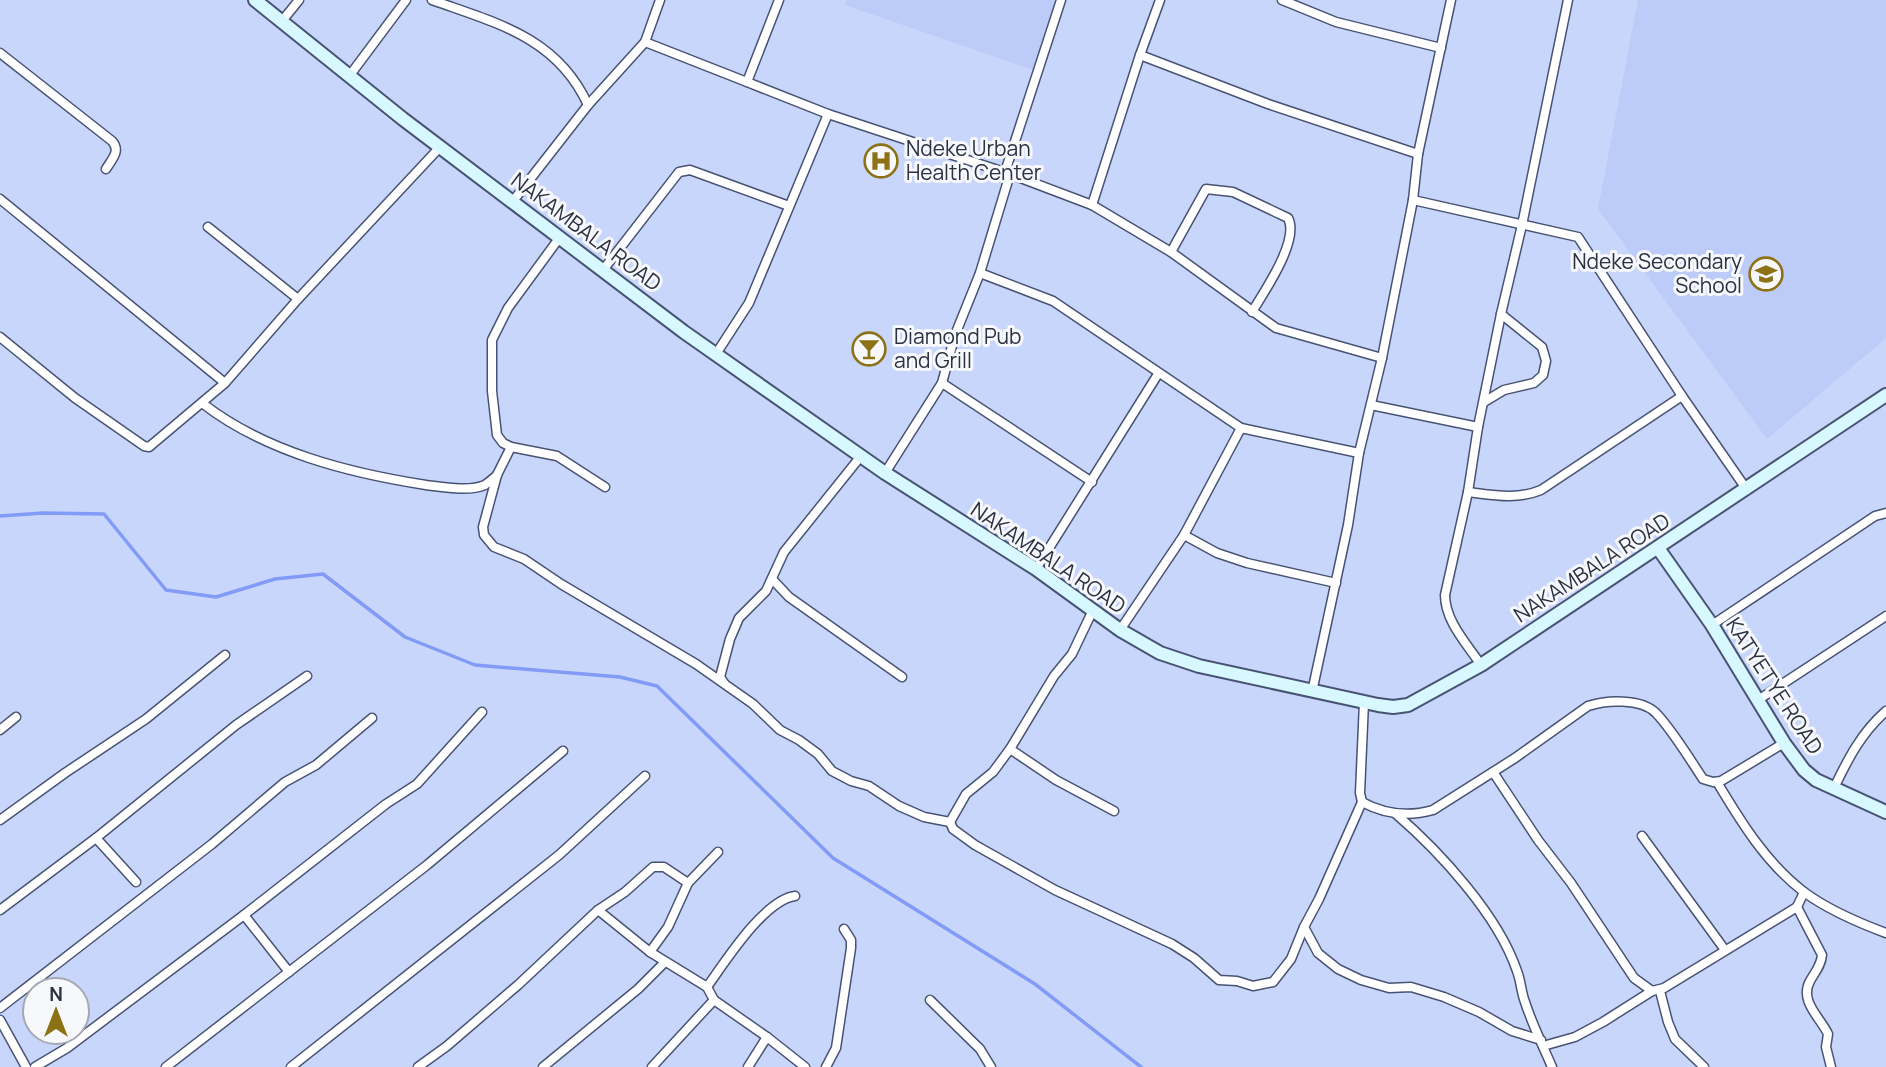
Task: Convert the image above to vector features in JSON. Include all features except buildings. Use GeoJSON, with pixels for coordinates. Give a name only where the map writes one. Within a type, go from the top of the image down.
{"type":"FeatureCollection","features":[{"type":"Feature","properties":{"kind":"main road","name":"NAKAMBALA ROAD"},"geometry":{"type":"LineString","coordinates":[[255,0],[603,271],[716,354],[885,473],[1035,569],[1120,630],[1160,653],[1199,666],[1364,702],[1394,707],[1408,705],[1481,665],[1886,395]]}},
{"type":"Feature","properties":{"kind":"main road","name":"KATYETYE ROAD"},"geometry":{"type":"LineString","coordinates":[[1658,548],[1712,625],[1784,743],[1804,770],[1816,780],[1886,812]]}},
{"type":"Feature","properties":{"kind":"street"},"geometry":{"type":"LineString","coordinates":[[282,21],[299,0]]}},
{"type":"Feature","properties":{"kind":"street"},"geometry":{"type":"LineString","coordinates":[[350,75],[406,0]]}},
{"type":"Feature","properties":{"kind":"street"},"geometry":{"type":"LineString","coordinates":[[432,0],[515,30],[555,58],[570,73],[587,105]]}},
{"type":"Feature","properties":{"kind":"street"},"geometry":{"type":"LineString","coordinates":[[513,201],[587,105],[645,42],[660,0]]}},
{"type":"Feature","properties":{"kind":"street"},"geometry":{"type":"LineString","coordinates":[[747,82],[779,0]]}},
{"type":"Feature","properties":{"kind":"street"},"geometry":{"type":"LineString","coordinates":[[885,473],[942,383],[955,335],[979,273],[1061,0]]}},
{"type":"Feature","properties":{"kind":"street"},"geometry":{"type":"LineString","coordinates":[[1092,205],[1160,0]]}},
{"type":"Feature","properties":{"kind":"street"},"geometry":{"type":"LineString","coordinates":[[1282,0],[1336,22],[1441,48]]}},
{"type":"Feature","properties":{"kind":"street"},"geometry":{"type":"LineString","coordinates":[[1312,692],[1348,526],[1359,453],[1382,358],[1413,200],[1418,154],[1451,0]]}},
{"type":"Feature","properties":{"kind":"street"},"geometry":{"type":"LineString","coordinates":[[1481,665],[1449,617],[1445,607],[1446,595],[1501,314],[1568,0]]}},
{"type":"Feature","properties":{"kind":"street"},"geometry":{"type":"LineString","coordinates":[[645,42],[828,114],[1008,173],[1092,205],[1171,252],[1276,328],[1382,358]]}},
{"type":"Feature","properties":{"kind":"street"},"geometry":{"type":"LineString","coordinates":[[0,53],[116,145],[116,153],[106,169]]}},
{"type":"Feature","properties":{"kind":"street"},"geometry":{"type":"LineString","coordinates":[[1140,55],[1268,104],[1418,154]]}},
{"type":"Feature","properties":{"kind":"street"},"geometry":{"type":"LineString","coordinates":[[716,354],[749,303],[828,114]]}},
{"type":"Feature","properties":{"kind":"street"},"geometry":{"type":"LineString","coordinates":[[0,337],[75,398],[149,447],[225,383],[298,299],[441,146]]}},
{"type":"Feature","properties":{"kind":"street"},"geometry":{"type":"LineString","coordinates":[[603,271],[679,172],[690,170],[789,206]]}},
{"type":"Feature","properties":{"kind":"street"},"geometry":{"type":"LineString","coordinates":[[1171,252],[1206,189],[1233,192],[1288,218],[1291,228],[1282,260],[1252,312]]}},
{"type":"Feature","properties":{"kind":"street"},"geometry":{"type":"LineString","coordinates":[[0,199],[225,383]]}},
{"type":"Feature","properties":{"kind":"street"},"geometry":{"type":"LineString","coordinates":[[1413,200],[1578,237],[1682,396],[1747,489]]}},
{"type":"Feature","properties":{"kind":"street"},"geometry":{"type":"LineString","coordinates":[[208,227],[298,299]]}},
{"type":"Feature","properties":{"kind":"street"},"geometry":{"type":"LineString","coordinates":[[560,237],[508,308],[492,340],[492,391],[497,435],[503,443],[511,447],[557,456],[605,487]]}},
{"type":"Feature","properties":{"kind":"street"},"geometry":{"type":"LineString","coordinates":[[979,273],[1053,301],[1241,428],[1359,453]]}},
{"type":"Feature","properties":{"kind":"street"},"geometry":{"type":"LineString","coordinates":[[1484,402],[1504,390],[1534,383],[1543,375],[1546,361],[1542,347],[1501,314]]}},
{"type":"Feature","properties":{"kind":"street"},"geometry":{"type":"LineString","coordinates":[[1035,569],[1158,374]]}},
{"type":"Feature","properties":{"kind":"street"},"geometry":{"type":"LineString","coordinates":[[942,383],[1092,482]]}},
{"type":"Feature","properties":{"kind":"street"},"geometry":{"type":"LineString","coordinates":[[1468,492],[1514,497],[1541,490],[1682,396]]}},
{"type":"Feature","properties":{"kind":"street"},"geometry":{"type":"LineString","coordinates":[[202,403],[225,419],[334,467],[396,480],[460,487],[486,484],[497,475]]}},
{"type":"Feature","properties":{"kind":"street"},"geometry":{"type":"LineString","coordinates":[[1371,405],[1478,428]]}},
{"type":"Feature","properties":{"kind":"street"},"geometry":{"type":"LineString","coordinates":[[1120,630],[1184,535],[1241,428]]}},
{"type":"Feature","properties":{"kind":"street"},"geometry":{"type":"LineString","coordinates":[[511,447],[497,475],[483,527],[484,535],[494,547],[535,565],[561,584],[598,604],[724,683],[753,704],[779,730],[818,754],[832,771],[851,781],[869,786],[899,806],[924,817],[950,822]]}},
{"type":"Feature","properties":{"kind":"street"},"geometry":{"type":"LineString","coordinates":[[724,683],[720,677],[723,661],[739,618],[766,591],[784,552],[861,456]]}},
{"type":"Feature","properties":{"kind":"street"},"geometry":{"type":"LineString","coordinates":[[1712,625],[1875,516],[1886,513]]}},
{"type":"Feature","properties":{"kind":"street"},"geometry":{"type":"LineString","coordinates":[[1184,535],[1217,553],[1247,563],[1336,583]]}},
{"type":"Feature","properties":{"kind":"street"},"geometry":{"type":"LineString","coordinates":[[772,579],[789,597],[902,677]]}},
{"type":"Feature","properties":{"kind":"street"},"geometry":{"type":"LineString","coordinates":[[950,822],[966,794],[993,772],[1010,749],[1054,676],[1072,654],[1093,610]]}},
{"type":"Feature","properties":{"kind":"street"},"geometry":{"type":"LineString","coordinates":[[1758,700],[1886,616]]}},
{"type":"Feature","properties":{"kind":"street"},"geometry":{"type":"LineString","coordinates":[[0,820],[146,719],[225,655]]}},
{"type":"Feature","properties":{"kind":"street"},"geometry":{"type":"LineString","coordinates":[[0,910],[96,838],[236,725],[307,676]]}},
{"type":"Feature","properties":{"kind":"street"},"geometry":{"type":"LineString","coordinates":[[950,822],[953,829],[975,845],[1085,906],[1172,944],[1194,958],[1219,980],[1237,981],[1253,986],[1273,982],[1291,959],[1362,802],[1360,793],[1364,702]]}},
{"type":"Feature","properties":{"kind":"street"},"geometry":{"type":"LineString","coordinates":[[1362,802],[1396,814],[1419,814],[1433,810],[1588,706],[1599,703],[1641,705],[1654,711],[1703,779],[1717,782],[1784,743]]}},
{"type":"Feature","properties":{"kind":"street"},"geometry":{"type":"LineString","coordinates":[[1834,788],[1854,747],[1869,726],[1886,711]]}},
{"type":"Feature","properties":{"kind":"street"},"geometry":{"type":"LineString","coordinates":[[34,1067],[67,1048],[386,804],[417,784],[482,712]]}},
{"type":"Feature","properties":{"kind":"street"},"geometry":{"type":"LineString","coordinates":[[0,730],[16,717]]}},
{"type":"Feature","properties":{"kind":"street"},"geometry":{"type":"LineString","coordinates":[[0,1008],[212,844],[285,782],[316,765],[372,718]]}},
{"type":"Feature","properties":{"kind":"street"},"geometry":{"type":"LineString","coordinates":[[1010,749],[1056,780],[1114,811]]}},
{"type":"Feature","properties":{"kind":"street"},"geometry":{"type":"LineString","coordinates":[[166,1067],[427,865],[564,751]]}},
{"type":"Feature","properties":{"kind":"street"},"geometry":{"type":"LineString","coordinates":[[1493,772],[1634,978],[1656,991],[1675,1039],[1704,1067]]}},
{"type":"Feature","properties":{"kind":"street"},"geometry":{"type":"LineString","coordinates":[[291,1067],[559,855],[645,775]]}},
{"type":"Feature","properties":{"kind":"street"},"geometry":{"type":"LineString","coordinates":[[1717,782],[1761,849],[1804,892],[1857,922],[1886,933]]}},
{"type":"Feature","properties":{"kind":"street"},"geometry":{"type":"LineString","coordinates":[[1396,814],[1457,876],[1488,917],[1517,970],[1525,1002],[1552,1067]]}},
{"type":"Feature","properties":{"kind":"street"},"geometry":{"type":"LineString","coordinates":[[1642,836],[1725,950]]}},
{"type":"Feature","properties":{"kind":"street"},"geometry":{"type":"LineString","coordinates":[[96,838],[136,882]]}},
{"type":"Feature","properties":{"kind":"street"},"geometry":{"type":"LineString","coordinates":[[650,952],[668,927],[688,883],[719,852]]}},
{"type":"Feature","properties":{"kind":"street"},"geometry":{"type":"LineString","coordinates":[[418,1067],[447,1046],[518,985],[598,910],[625,892],[653,867],[664,867],[688,883]]}},
{"type":"Feature","properties":{"kind":"street"},"geometry":{"type":"LineString","coordinates":[[1304,926],[1318,953],[1338,969],[1361,980],[1389,988],[1411,987],[1444,997],[1479,1012],[1511,1031],[1542,1043],[1575,1037],[1604,1022],[1797,906],[1804,892]]}},
{"type":"Feature","properties":{"kind":"street"},"geometry":{"type":"LineString","coordinates":[[707,987],[754,925],[785,897],[795,896]]}},
{"type":"Feature","properties":{"kind":"street"},"geometry":{"type":"LineString","coordinates":[[1797,906],[1822,955],[1808,985],[1807,995],[1811,1009],[1828,1034],[1826,1047],[1831,1067]]}},
{"type":"Feature","properties":{"kind":"street"},"geometry":{"type":"LineString","coordinates":[[598,910],[650,952],[707,987],[714,1000],[805,1067]]}},
{"type":"Feature","properties":{"kind":"street"},"geometry":{"type":"LineString","coordinates":[[244,915],[289,972]]}},
{"type":"Feature","properties":{"kind":"street"},"geometry":{"type":"LineString","coordinates":[[826,1067],[836,1048],[851,948],[851,940],[844,929]]}},
{"type":"Feature","properties":{"kind":"street"},"geometry":{"type":"LineString","coordinates":[[543,1067],[628,998],[665,962]]}},
{"type":"Feature","properties":{"kind":"street"},"geometry":{"type":"LineString","coordinates":[[652,1067],[714,1000]]}},
{"type":"Feature","properties":{"kind":"street"},"geometry":{"type":"LineString","coordinates":[[930,1000],[979,1049],[991,1067]]}},
{"type":"Feature","properties":{"kind":"street"},"geometry":{"type":"LineString","coordinates":[[0,1020],[26,1067]]}},
{"type":"Feature","properties":{"kind":"street"},"geometry":{"type":"LineString","coordinates":[[748,1067],[767,1037]]}},
{"type":"Feature","properties":{"kind":"shaded area"},"geometry":{"type":"Polygon","coordinates":[[[847,0],[1055,0],[1033,70],[845,5],[847,0]]]}},
{"type":"Feature","properties":{"kind":"shaded area","name":"Ndeke Secondary School"},"geometry":{"type":"Polygon","coordinates":[[[1638,0],[1886,0],[1886,338],[1767,439],[1598,209],[1638,0]]]}},
{"type":"Feature","properties":{"kind":"waterway"},"geometry":{"type":"LineString","coordinates":[[0,516],[43,513],[104,514],[166,590],[216,597],[275,579],[323,574],[405,637],[475,665],[620,677],[657,686],[833,858],[1035,984],[1141,1067]]}},
{"type":"Feature","properties":{"kind":"place","name":"Ndeke Urban Health Center"},"geometry":{"type":"Point","coordinates":[881,161]}},
{"type":"Feature","properties":{"kind":"place","name":"Ndeke Secondary School"},"geometry":{"type":"Point","coordinates":[1766,274]}},
{"type":"Feature","properties":{"kind":"place","name":"Diamond Pub and Grill"},"geometry":{"type":"Point","coordinates":[869,349]}}]}
